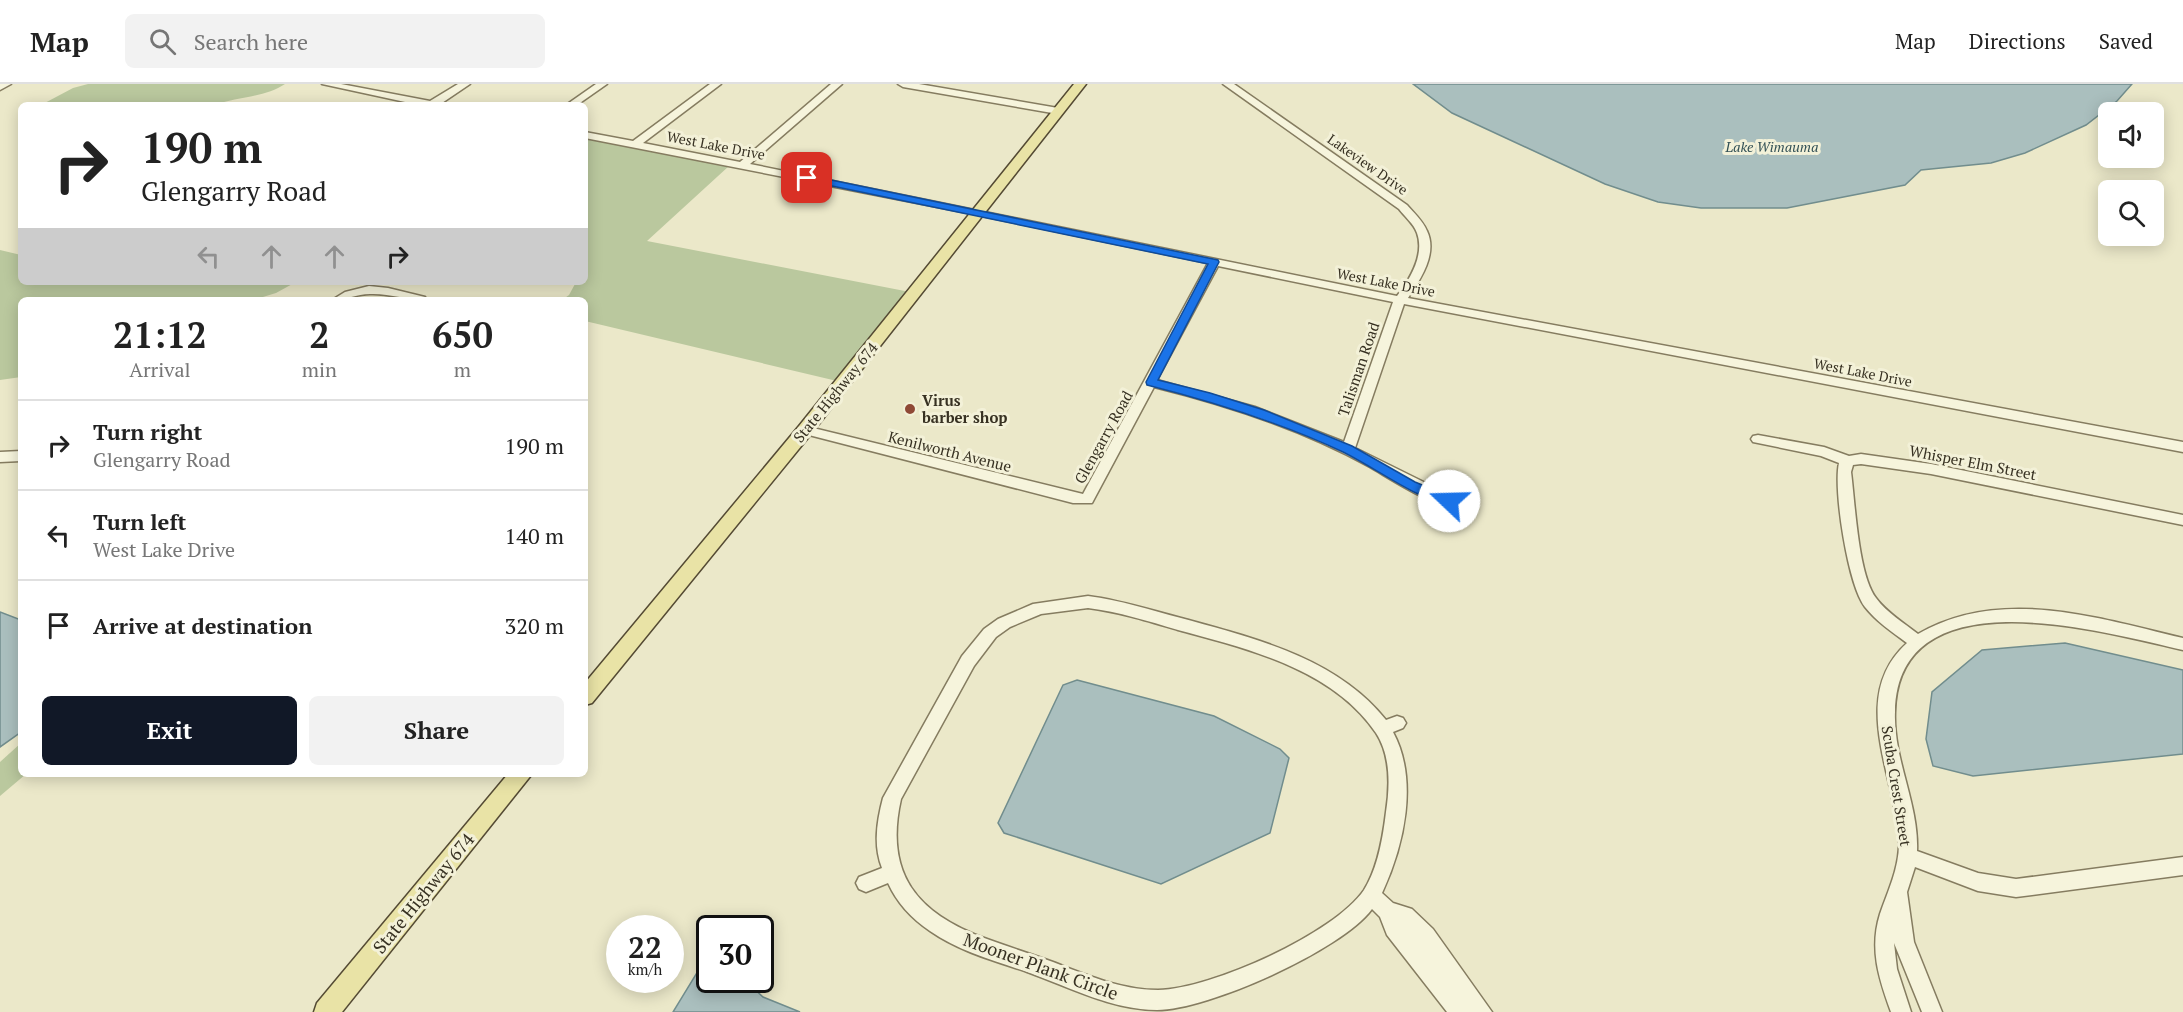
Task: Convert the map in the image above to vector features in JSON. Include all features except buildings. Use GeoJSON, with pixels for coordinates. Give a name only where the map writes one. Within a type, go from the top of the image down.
{"type":"FeatureCollection","features":[{"type":"Feature","properties":{"kind":"main road","name":"State Highway 674"},"geometry":{"type":"LineString","coordinates":[[588,693],[805,430],[1080,84]]}},
{"type":"Feature","properties":{"kind":"main road","name":"State Highway 674"},"geometry":{"type":"LineString","coordinates":[[326,1012],[519,777]]}},
{"type":"Feature","properties":{"kind":"street"},"geometry":{"type":"LineString","coordinates":[[0,87],[6,84]]}},
{"type":"Feature","properties":{"kind":"street"},"geometry":{"type":"LineString","coordinates":[[329,84],[418,102]]}},
{"type":"Feature","properties":{"kind":"street"},"geometry":{"type":"LineString","coordinates":[[438,102],[465,84]]}},
{"type":"Feature","properties":{"kind":"street"},"geometry":{"type":"LineString","coordinates":[[575,102],[602,84]]}},
{"type":"Feature","properties":{"kind":"street"},"geometry":{"type":"LineString","coordinates":[[635,145],[716,84]]}},
{"type":"Feature","properties":{"kind":"street"},"geometry":{"type":"LineString","coordinates":[[742,166],[837,84]]}},
{"type":"Feature","properties":{"kind":"street"},"geometry":{"type":"LineString","coordinates":[[903,84],[978,93],[1058,111]]}},
{"type":"Feature","properties":{"kind":"street","name":"Lakeview Drive"},"geometry":{"type":"LineString","coordinates":[[1228,84],[1403,207],[1423,233],[1424,251],[1415,280],[1400,300]]}},
{"type":"Feature","properties":{"kind":"street","name":"West Lake Drive"},"geometry":{"type":"LineString","coordinates":[[588,136],[1400,300],[2183,447]]}},
{"type":"Feature","properties":{"kind":"street","name":"Glengarry Road"},"geometry":{"type":"LineString","coordinates":[[1087,499],[1214,262]]}},
{"type":"Feature","properties":{"kind":"street"},"geometry":{"type":"LineString","coordinates":[[343,297],[352,292],[375,288],[410,297]]}},
{"type":"Feature","properties":{"kind":"street","name":"Talisman Road"},"geometry":{"type":"LineString","coordinates":[[1348,449],[1400,300]]}},
{"type":"Feature","properties":{"kind":"street"},"geometry":{"type":"LineString","coordinates":[[1151,382],[1206,395],[1259,413],[1348,449],[1410,485],[1449,501]]}},
{"type":"Feature","properties":{"kind":"street","name":"Kenilworth Avenue"},"geometry":{"type":"LineString","coordinates":[[805,430],[968,473],[1073,498],[1087,499]]}},
{"type":"Feature","properties":{"kind":"street","name":"Whisper Elm Street"},"geometry":{"type":"LineString","coordinates":[[1758,439],[1824,452],[1848,461],[1861,459],[1931,469],[2183,520]]}},
{"type":"Feature","properties":{"kind":"street"},"geometry":{"type":"LineString","coordinates":[[0,457],[18,456]]}},
{"type":"Feature","properties":{"kind":"street"},"geometry":{"type":"LineString","coordinates":[[1848,461],[1844,472],[1859,575],[1866,596],[1876,609],[1917,642]]}},
{"type":"Feature","properties":{"kind":"street","name":"Mooner Plank Circle"},"geometry":{"type":"LineString","coordinates":[[1026,604],[1102,604],[1247,643],[1343,687],[1390,726],[1399,784],[1388,855],[1371,897],[1362,909],[1334,932],[1238,981],[1187,997],[1146,1000],[1108,991],[966,941],[928,919],[911,904],[892,873],[885,846],[885,828],[892,798],[954,684],[978,646],[990,633],[1026,604]]}},
{"type":"Feature","properties":{"kind":"street","name":"Scuba Crest Street"},"geometry":{"type":"LineString","coordinates":[[1901,1012],[1888,977],[1884,953],[1887,924],[1900,888],[1907,856],[1906,830],[1889,739],[1886,704],[1890,682],[1896,668],[1917,642],[1958,622],[1985,617],[2023,615],[2075,621],[2183,644]]}},
{"type":"Feature","properties":{"kind":"street"},"geometry":{"type":"LineString","coordinates":[[1907,856],[1978,882],[2016,888],[2183,867]]}},
{"type":"Feature","properties":{"kind":"street"},"geometry":{"type":"LineString","coordinates":[[866,883],[892,873]]}},
{"type":"Feature","properties":{"kind":"street","name":"Scuba Crest Street"},"geometry":{"type":"LineString","coordinates":[[1900,888],[1904,942],[1932,1012]]}},
{"type":"Feature","properties":{"kind":"street"},"geometry":{"type":"LineString","coordinates":[[1371,897],[1388,911],[1405,915],[1426,936],[1482,1012]]}},
{"type":"Feature","properties":{"kind":"street"},"geometry":{"type":"LineString","coordinates":[[1388,911],[1394,928],[1429,970],[1459,1012]]}},
{"type":"Feature","properties":{"kind":"green space"},"geometry":{"type":"Polygon","coordinates":[[[88,84],[285,84],[269,92],[223,102],[47,102],[73,88],[88,84]]]}},
{"type":"Feature","properties":{"kind":"green space"},"geometry":{"type":"Polygon","coordinates":[[[588,139],[729,166],[647,241],[910,292],[837,381],[588,322],[588,297],[566,297],[574,285],[588,285],[588,139]]]}},
{"type":"Feature","properties":{"kind":"green space"},"geometry":{"type":"Polygon","coordinates":[[[0,250],[18,254],[18,285],[291,285],[263,297],[18,297],[18,377],[0,380],[0,250]]]}},
{"type":"Feature","properties":{"kind":"green space"},"geometry":{"type":"Polygon","coordinates":[[[18,746],[18,777],[22,777],[0,796],[0,762],[18,746]]]}},
{"type":"Feature","properties":{"kind":"water","name":"Lake Wimauma"},"geometry":{"type":"Polygon","coordinates":[[[1413,84],[2132,84],[2116,102],[2098,102],[2098,116],[2086,125],[2025,153],[1991,163],[1921,170],[1905,185],[1787,208],[1701,208],[1658,202],[1605,184],[1452,113],[1413,84]]]}},
{"type":"Feature","properties":{"kind":"water"},"geometry":{"type":"Polygon","coordinates":[[[0,612],[18,619],[18,734],[0,747],[0,612]]]}},
{"type":"Feature","properties":{"kind":"water"},"geometry":{"type":"Polygon","coordinates":[[[2065,643],[2183,670],[2183,754],[1973,776],[1933,766],[1926,739],[1932,692],[1982,650],[2065,643]]]}},
{"type":"Feature","properties":{"kind":"water"},"geometry":{"type":"Polygon","coordinates":[[[1077,680],[1214,716],[1280,749],[1289,758],[1270,833],[1161,884],[1004,833],[998,823],[1063,685],[1077,680]]]}},
{"type":"Feature","properties":{"kind":"water"},"geometry":{"type":"Polygon","coordinates":[[[696,974],[696,993],[759,993],[763,997],[800,1012],[673,1012],[696,974]]]}},
{"type":"Feature","properties":{"kind":"place","name":"Virus barber shop"},"geometry":{"type":"Point","coordinates":[910,409]}},
{"type":"Feature","properties":{"kind":"route"},"geometry":{"type":"LineString","coordinates":[[807,178],[1214,262],[1151,382],[1206,395],[1259,413],[1348,449],[1410,485],[1449,501]]}}]}
